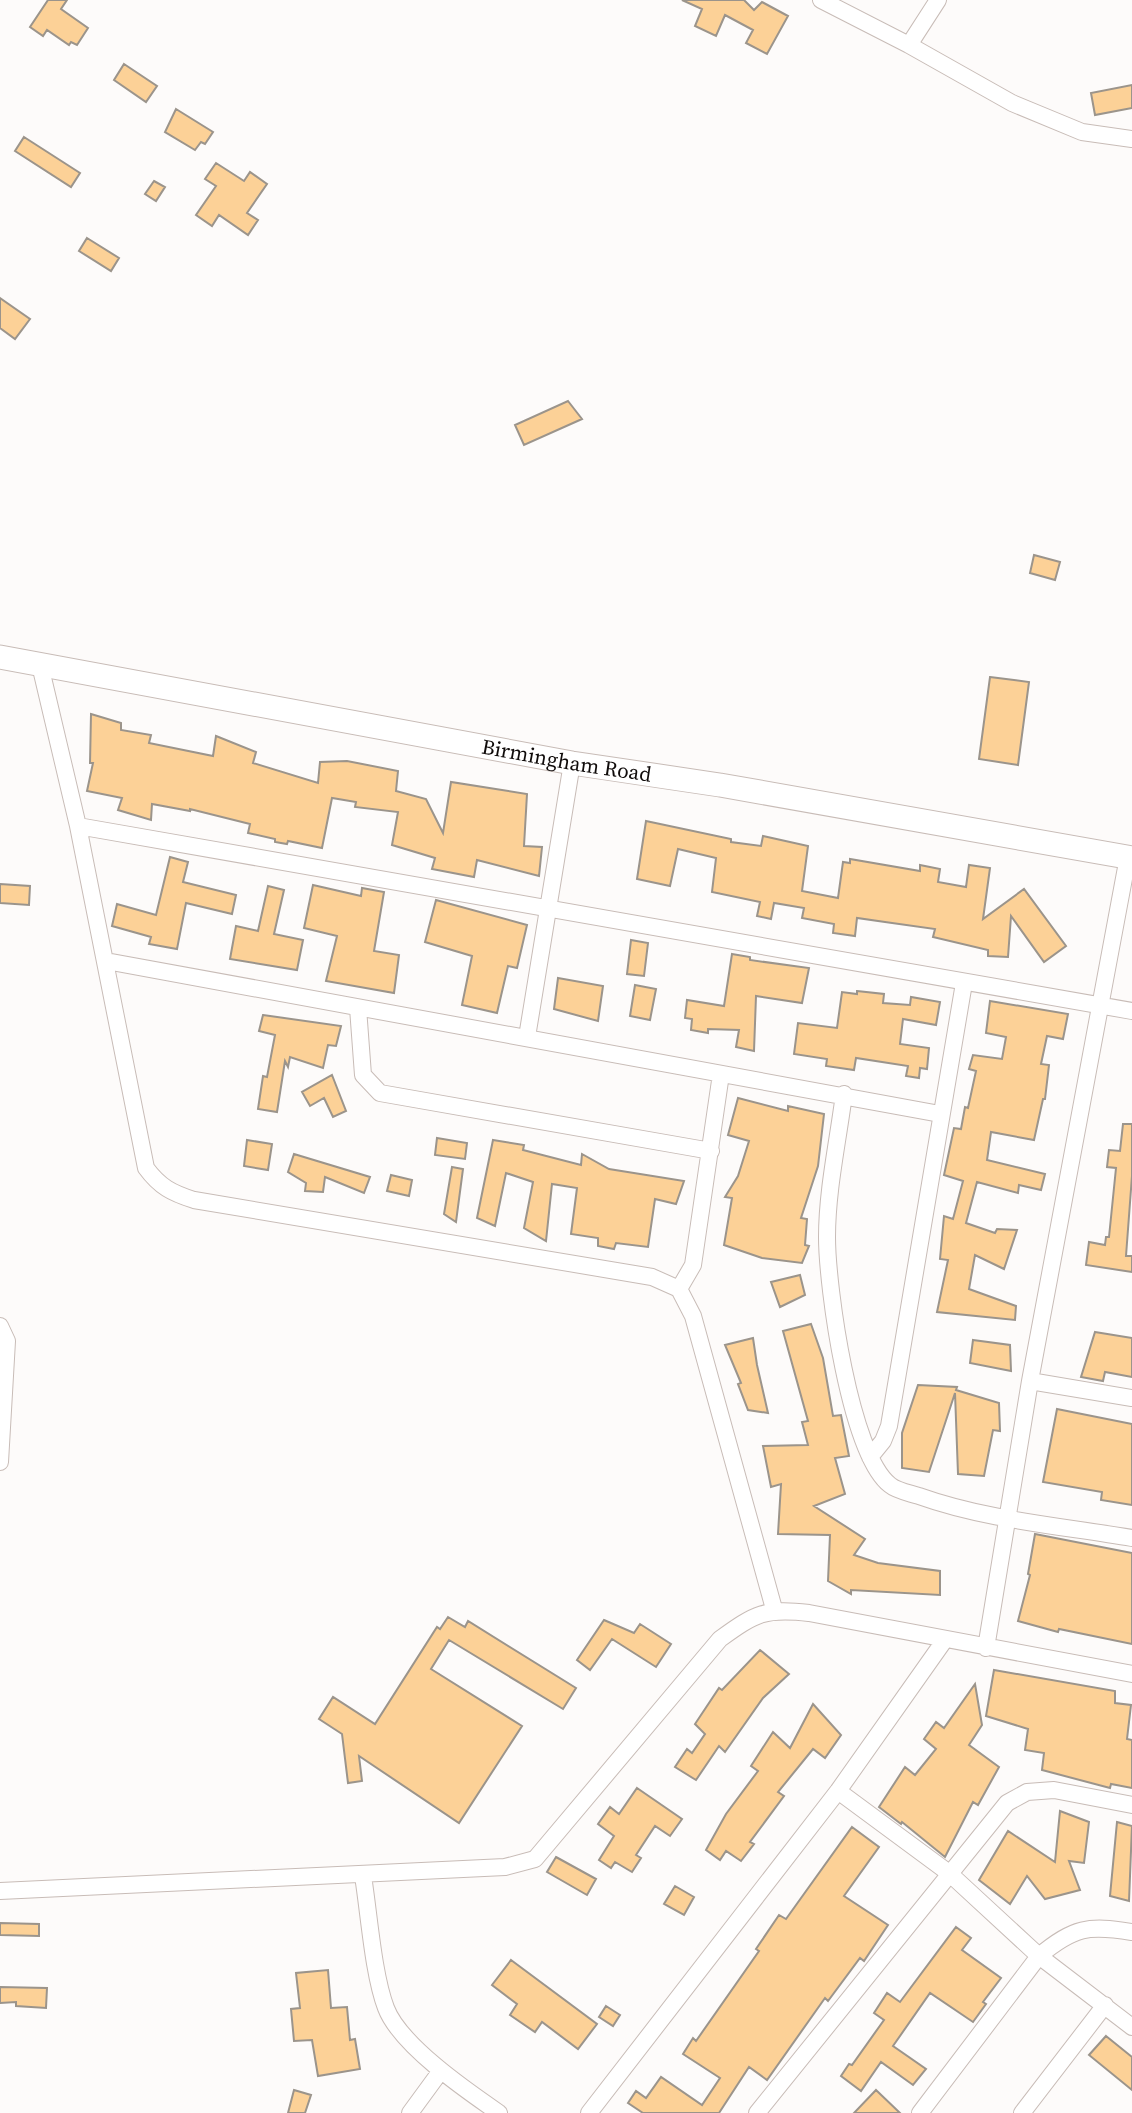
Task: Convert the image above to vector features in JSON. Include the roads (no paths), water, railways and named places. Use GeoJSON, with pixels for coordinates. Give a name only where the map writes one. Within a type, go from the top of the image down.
{"type":"FeatureCollection","features":[{"type":"Feature","properties":{"kind":"street"},"geometry":{"type":"LineString","coordinates":[[821,0],[909,45],[1012,103],[1082,132],[1132,139]]}},
{"type":"Feature","properties":{"kind":"street"},"geometry":{"type":"LineString","coordinates":[[909,45],[938,0]]}},
{"type":"Feature","properties":{"kind":"street","name":"Birmingham Road"},"geometry":{"type":"LineString","coordinates":[[0,657],[572,763],[720,785],[1130,858]]}},
{"type":"Feature","properties":{"kind":"street"},"geometry":{"type":"LineString","coordinates":[[40,665],[78,826],[146,1168],[168,1191],[194,1200],[652,1278],[679,1289],[694,1316],[775,1609]]}},
{"type":"Feature","properties":{"kind":"street"},"geometry":{"type":"LineString","coordinates":[[527,1037],[572,763]]}},
{"type":"Feature","properties":{"kind":"street"},"geometry":{"type":"LineString","coordinates":[[78,826],[547,911],[1132,1011]]}},
{"type":"Feature","properties":{"kind":"street"},"geometry":{"type":"LineString","coordinates":[[986,1648],[1030,1381],[1099,1005],[1130,858]]}},
{"type":"Feature","properties":{"kind":"street"},"geometry":{"type":"LineString","coordinates":[[106,961],[721,1074],[844,1094],[940,1114]]}},
{"type":"Feature","properties":{"kind":"street"},"geometry":{"type":"LineString","coordinates":[[870,1457],[883,1441],[889,1426],[964,983]]}},
{"type":"Feature","properties":{"kind":"street"},"geometry":{"type":"LineString","coordinates":[[358,1008],[363,1075],[380,1093],[711,1151]]}},
{"type":"Feature","properties":{"kind":"street"},"geometry":{"type":"LineString","coordinates":[[679,1289],[693,1265],[721,1074]]}},
{"type":"Feature","properties":{"kind":"street"},"geometry":{"type":"LineString","coordinates":[[844,1094],[827,1236],[832,1299],[846,1377],[877,1473],[891,1486],[944,1505],[1132,1538]]}},
{"type":"Feature","properties":{"kind":"street"},"geometry":{"type":"LineString","coordinates":[[0,1326],[7,1341],[0,1462]]}},
{"type":"Feature","properties":{"kind":"street"},"geometry":{"type":"LineString","coordinates":[[1030,1381],[1132,1398]]}},
{"type":"Feature","properties":{"kind":"street"},"geometry":{"type":"LineString","coordinates":[[0,1891],[363,1876],[505,1867],[535,1858],[720,1639],[747,1619],[775,1609],[809,1613],[944,1641],[1132,1674]]}},
{"type":"Feature","properties":{"kind":"street"},"geometry":{"type":"LineString","coordinates":[[589,2113],[838,1791],[944,1641]]}},
{"type":"Feature","properties":{"kind":"street"},"geometry":{"type":"LineString","coordinates":[[757,2113],[1007,1803],[1027,1792],[1054,1790],[1132,1805]]}},
{"type":"Feature","properties":{"kind":"street"},"geometry":{"type":"LineString","coordinates":[[838,1791],[949,1873],[1039,1956],[1132,2027]]}},
{"type":"Feature","properties":{"kind":"street"},"geometry":{"type":"LineString","coordinates":[[363,1876],[386,2008],[391,2019],[440,2072],[499,2113]]}},
{"type":"Feature","properties":{"kind":"street"},"geometry":{"type":"LineString","coordinates":[[919,2113],[1039,1956],[1064,1935],[1090,1927],[1132,1932]]}},
{"type":"Feature","properties":{"kind":"street"},"geometry":{"type":"LineString","coordinates":[[1022,2113],[1105,2005]]}},
{"type":"Feature","properties":{"kind":"street"},"geometry":{"type":"LineString","coordinates":[[410,2113],[440,2072]]}}]}
